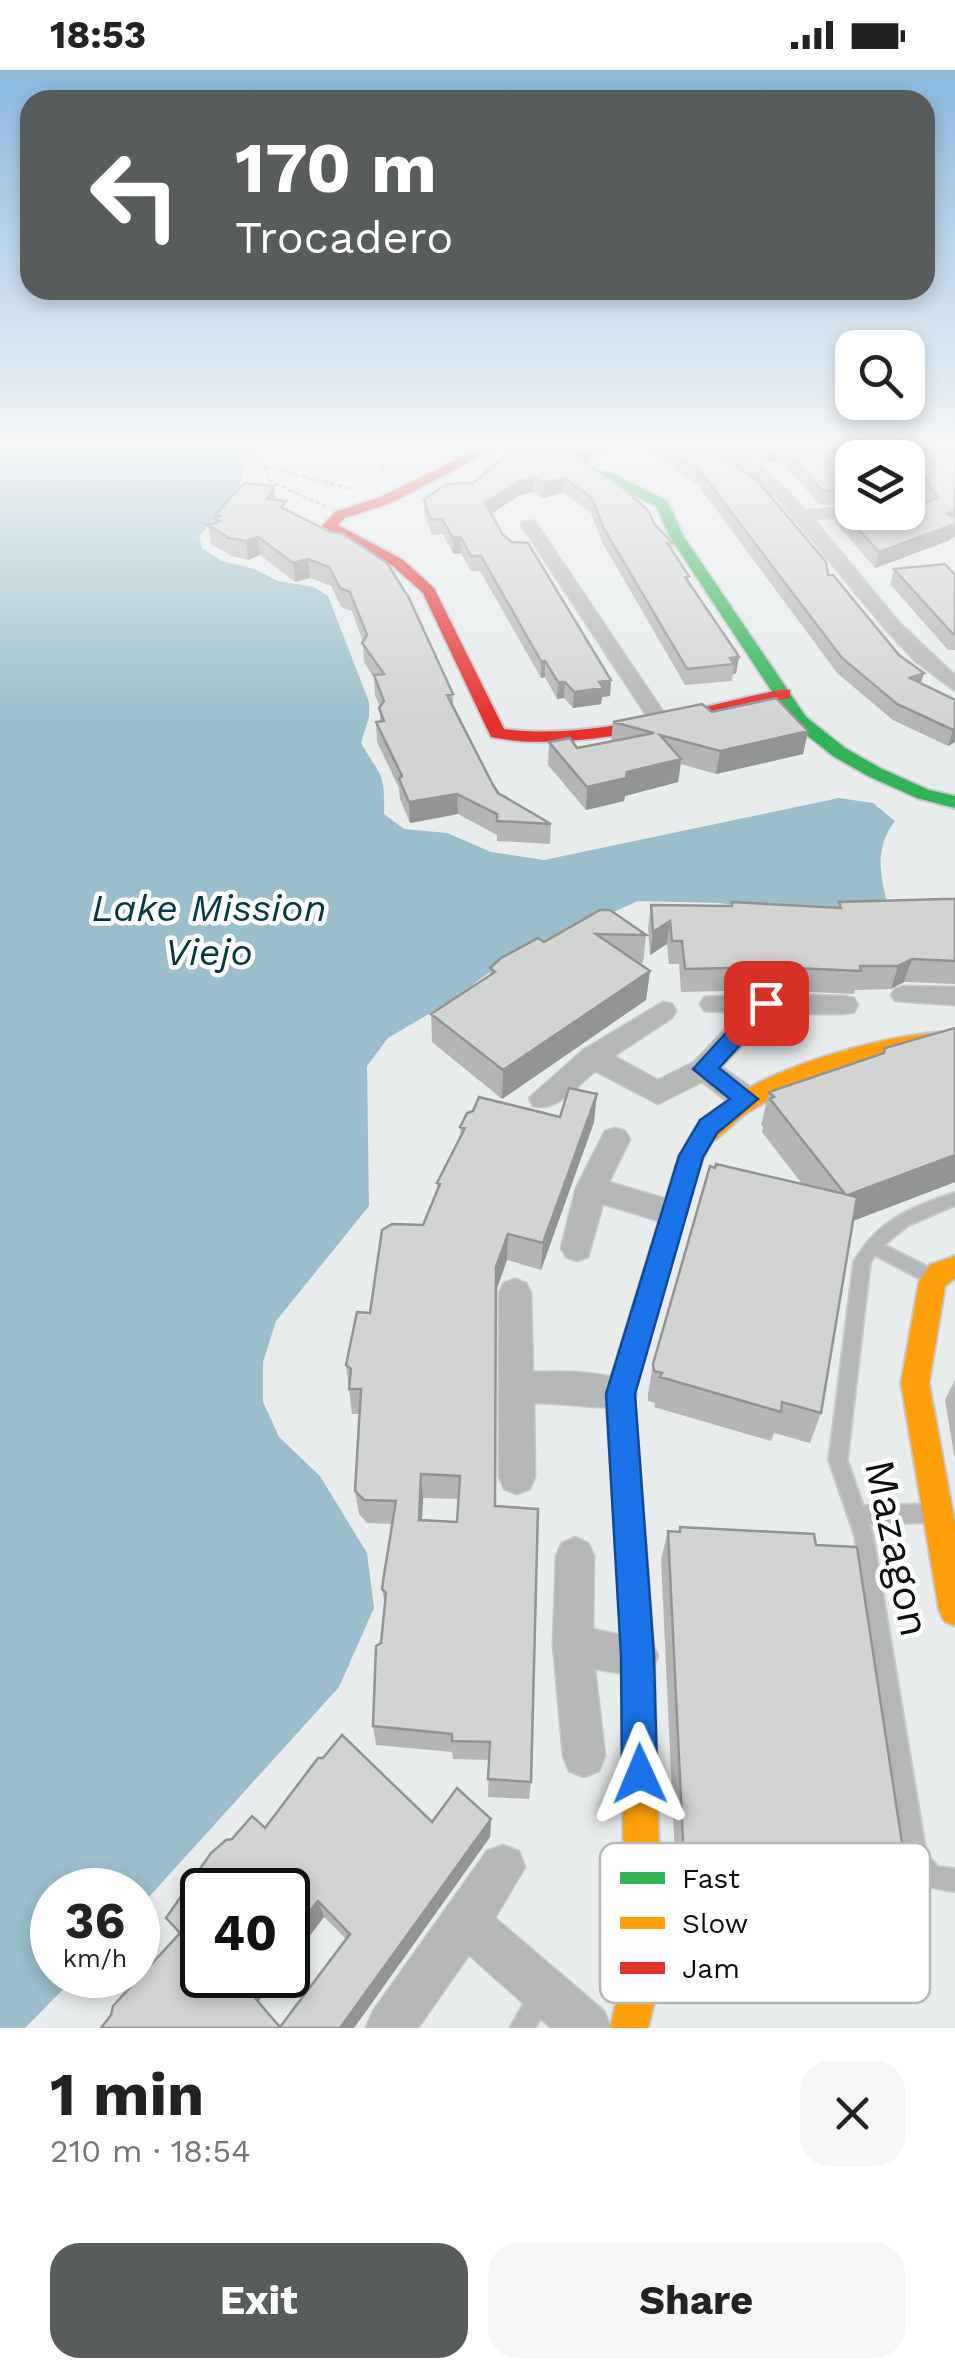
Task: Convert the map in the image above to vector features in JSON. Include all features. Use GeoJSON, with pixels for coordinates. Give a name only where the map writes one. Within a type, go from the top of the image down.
{"type":"FeatureCollection","features":[{"type":"Feature","properties":{"kind":"street"},"geometry":{"type":"LineString","coordinates":[[346,535],[386,555],[429,591],[497,733],[520,739],[784,694]]}},
{"type":"Feature","properties":{"kind":"street"},"geometry":{"type":"LineString","coordinates":[[535,535],[657,717]]}},
{"type":"Feature","properties":{"kind":"street"},"geometry":{"type":"LineString","coordinates":[[676,535],[800,720],[839,752],[923,794],[955,802]]}},
{"type":"Feature","properties":{"kind":"street"},"geometry":{"type":"LineString","coordinates":[[818,535],[889,626],[955,684]]}},
{"type":"Feature","properties":{"kind":"street"},"geometry":{"type":"LineString","coordinates":[[904,995],[955,996]]}},
{"type":"Feature","properties":{"kind":"street"},"geometry":{"type":"LineString","coordinates":[[594,1057],[658,1093],[704,1069],[766,1003]]}},
{"type":"Feature","properties":{"kind":"street"},"geometry":{"type":"LineString","coordinates":[[713,1004],[845,1005]]}},
{"type":"Feature","properties":{"kind":"street"},"geometry":{"type":"LineString","coordinates":[[543,1098],[663,1010]]}},
{"type":"Feature","properties":{"kind":"street"},"geometry":{"type":"LineString","coordinates":[[641,1843],[638,1656],[620,1394],[691,1156],[709,1126],[746,1099],[861,1054],[916,1041],[955,1040]]}},
{"type":"Feature","properties":{"kind":"street"},"geometry":{"type":"LineString","coordinates":[[704,1069],[746,1099]]}},
{"type":"Feature","properties":{"kind":"street"},"geometry":{"type":"LineString","coordinates":[[577,1248],[592,1188],[614,1139]]}},
{"type":"Feature","properties":{"kind":"street"},"geometry":{"type":"LineString","coordinates":[[592,1188],[672,1213]]}},
{"type":"Feature","properties":{"kind":"street","name":"Mazagon"},"geometry":{"type":"LineString","coordinates":[[945,1273],[914,1383],[955,1610]]}},
{"type":"Feature","properties":{"kind":"street"},"geometry":{"type":"LineString","coordinates":[[515,1293],[517,1477]]}},
{"type":"Feature","properties":{"kind":"street"},"geometry":{"type":"LineString","coordinates":[[516,1388],[569,1386],[620,1394]]}},
{"type":"Feature","properties":{"kind":"street"},"geometry":{"type":"LineString","coordinates":[[575,1556],[573,1645],[584,1756]]}},
{"type":"Feature","properties":{"kind":"street"},"geometry":{"type":"LineString","coordinates":[[573,1645],[638,1656]]}},
{"type":"Feature","properties":{"kind":"street"},"geometry":{"type":"LineString","coordinates":[[390,2028],[503,1867]]}},
{"type":"Feature","properties":{"kind":"street"},"geometry":{"type":"LineString","coordinates":[[465,1922],[533,2009],[625,2026]]}},
{"type":"Feature","properties":{"kind":"lane"},"geometry":{"type":"LineString","coordinates":[[945,1273],[871,1246],[896,1222],[955,1199]]}},
{"type":"Feature","properties":{"kind":"lane","name":"Mazagon"},"geometry":{"type":"LineString","coordinates":[[871,1246],[862,1262],[849,1342],[838,1460],[864,1536],[914,1843]]}},
{"type":"Feature","properties":{"kind":"lane"},"geometry":{"type":"LineString","coordinates":[[856,1515],[938,1513]]}},
{"type":"Feature","properties":{"kind":"lane","name":"Mazagon"},"geometry":{"type":"LineString","coordinates":[[930,1874],[934,1878],[955,1880]]}},
{"type":"Feature","properties":{"kind":"water","name":"Lake Mission Viejo"},"geometry":{"type":"Polygon","coordinates":[[[0,535],[200,535],[202,548],[222,561],[255,569],[278,581],[314,587],[328,596],[369,702],[361,743],[380,776],[384,814],[404,829],[447,833],[491,852],[544,860],[839,798],[873,803],[895,821],[881,853],[888,908],[804,913],[718,903],[638,901],[503,962],[451,1001],[388,1038],[367,1066],[369,1206],[276,1321],[263,1362],[263,1402],[279,1437],[320,1476],[367,1553],[374,1608],[339,1687],[160,1885],[160,1868],[30,1868],[30,1998],[54,1998],[25,2028],[0,2028],[0,535]]]}},
{"type":"Feature","properties":{"kind":"building"},"geometry":{"type":"Polygon","coordinates":[[[225,535],[345,535],[387,563],[409,598],[453,694],[447,695],[498,793],[551,824],[497,821],[497,814],[457,794],[409,802],[399,779],[402,776],[376,722],[384,721],[379,708],[384,701],[374,675],[384,674],[362,643],[367,635],[350,592],[340,588],[329,567],[308,559],[293,563],[258,537],[246,541],[225,535]]]}},
{"type":"Feature","properties":{"kind":"building"},"geometry":{"type":"Polygon","coordinates":[[[451,535],[503,535],[512,542],[528,543],[611,680],[599,682],[603,688],[574,692],[565,682],[558,682],[545,661],[541,661],[481,556],[471,556],[461,537],[451,535]]]}},
{"type":"Feature","properties":{"kind":"building"},"geometry":{"type":"Polygon","coordinates":[[[608,535],[665,535],[689,576],[685,577],[739,657],[730,658],[734,664],[687,669],[608,535]]]}},
{"type":"Feature","properties":{"kind":"building"},"geometry":{"type":"Polygon","coordinates":[[[749,535],[804,535],[826,562],[828,575],[833,575],[899,655],[924,673],[910,678],[955,700],[955,728],[897,704],[842,658],[749,535]]]}},
{"type":"Feature","properties":{"kind":"building"},"geometry":{"type":"Polygon","coordinates":[[[864,535],[924,535],[879,552],[864,535]]]}},
{"type":"Feature","properties":{"kind":"building"},"geometry":{"type":"Polygon","coordinates":[[[945,564],[955,575],[955,634],[894,569],[945,564]]]}},
{"type":"Feature","properties":{"kind":"building"},"geometry":{"type":"Polygon","coordinates":[[[776,698],[808,731],[720,751],[660,735],[681,759],[587,787],[549,742],[570,738],[577,748],[654,733],[613,722],[702,704],[712,712],[776,698]]]}},
{"type":"Feature","properties":{"kind":"building"},"geometry":{"type":"Polygon","coordinates":[[[955,899],[955,961],[912,959],[898,966],[860,966],[861,971],[685,969],[682,941],[672,941],[670,921],[653,932],[651,905],[732,906],[732,902],[841,908],[839,902],[955,899]]]}},
{"type":"Feature","properties":{"kind":"building"},"geometry":{"type":"Polygon","coordinates":[[[600,910],[610,910],[646,935],[596,934],[650,971],[503,1070],[431,1014],[495,972],[490,968],[501,958],[538,938],[544,942],[600,910]]]}},
{"type":"Feature","properties":{"kind":"building"},"geometry":{"type":"Polygon","coordinates":[[[955,1028],[955,1155],[848,1195],[857,1197],[821,1413],[782,1402],[781,1412],[660,1377],[662,1373],[654,1371],[653,1364],[710,1166],[715,1168],[716,1164],[845,1194],[770,1099],[774,1097],[769,1092],[884,1053],[885,1048],[955,1028]]]}},
{"type":"Feature","properties":{"kind":"building"},"geometry":{"type":"Polygon","coordinates":[[[569,1088],[597,1094],[543,1243],[508,1234],[496,1267],[495,1506],[538,1509],[531,1782],[488,1779],[490,1742],[452,1741],[452,1734],[373,1726],[376,1646],[381,1643],[386,1593],[382,1589],[396,1501],[364,1500],[355,1491],[361,1389],[349,1389],[351,1369],[346,1365],[357,1312],[370,1313],[382,1230],[392,1224],[423,1225],[440,1184],[437,1183],[465,1128],[460,1127],[479,1097],[560,1117],[569,1088]],[[421,1474],[419,1520],[457,1522],[460,1476],[421,1474]]]}},
{"type":"Feature","properties":{"kind":"building"},"geometry":{"type":"Polygon","coordinates":[[[680,1527],[814,1534],[816,1545],[857,1547],[902,1843],[683,1843],[668,1531],[680,1532],[680,1527]]]}},
{"type":"Feature","properties":{"kind":"building"},"geometry":{"type":"Polygon","coordinates":[[[342,1735],[432,1822],[457,1788],[491,1819],[340,2028],[101,2028],[120,1998],[160,1998],[160,1955],[180,1933],[180,1998],[255,1998],[280,2027],[302,1998],[310,1998],[310,1987],[350,1934],[318,1901],[310,1911],[310,1868],[201,1868],[211,1853],[232,1839],[252,1816],[265,1828],[318,1758],[323,1758],[342,1735]]]}},
{"type":"Feature","properties":{"kind":"building"},"geometry":{"type":"Polygon","coordinates":[[[180,1898],[180,1933],[166,1918],[180,1898]]]}},
{"type":"Feature","properties":{"kind":"traffic: fast"},"geometry":{"type":"LineString","coordinates":[[676,535],[800,721],[839,752],[874,772],[923,794],[955,802]]}},
{"type":"Feature","properties":{"kind":"traffic: slow"},"geometry":{"type":"LineString","coordinates":[[702,1138],[739,1106],[833,1063],[893,1045],[955,1040]]}},
{"type":"Feature","properties":{"kind":"traffic: slow"},"geometry":{"type":"LineString","coordinates":[[955,1267],[939,1273],[932,1282],[915,1383],[955,1610]]}},
{"type":"Feature","properties":{"kind":"traffic: slow"},"geometry":{"type":"LineString","coordinates":[[631,1547],[638,1656],[641,1843]]}},
{"type":"Feature","properties":{"kind":"traffic: slow"},"geometry":{"type":"LineString","coordinates":[[629,2028],[635,2003]]}},
{"type":"Feature","properties":{"kind":"traffic: jam"},"geometry":{"type":"LineString","coordinates":[[346,535],[398,563],[429,591],[497,733],[523,736],[595,731],[784,694]]}},
{"type":"Feature","properties":{"kind":"traffic: jam"},"geometry":{"type":"LineString","coordinates":[[631,1547],[620,1394],[672,1213],[691,1156],[702,1138]]}},
{"type":"Feature","properties":{"kind":"route"},"geometry":{"type":"LineString","coordinates":[[640,1774],[638,1656],[620,1394],[691,1156],[709,1126],[746,1099],[704,1069],[766,1003]]}}]}
